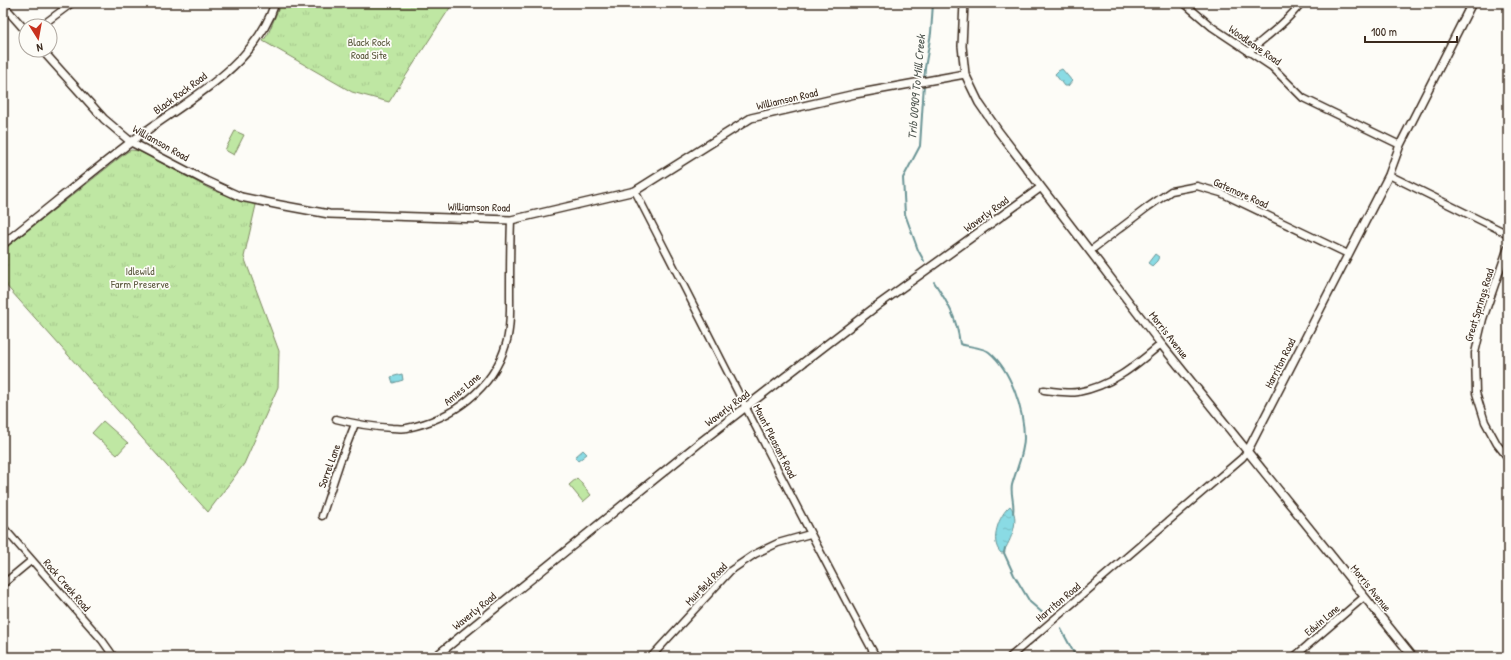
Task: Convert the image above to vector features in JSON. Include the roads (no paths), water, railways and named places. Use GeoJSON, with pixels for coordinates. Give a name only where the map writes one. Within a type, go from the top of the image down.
{"type":"FeatureCollection","features":[{"type":"Feature","properties":{"kind":"street"},"geometry":{"type":"LineString","coordinates":[[51,18],[72,3]]}},
{"type":"Feature","properties":{"kind":"street","name":"Black Rock Road"},"geometry":{"type":"LineString","coordinates":[[3,244],[131,142],[212,84],[240,61],[263,32],[275,3]]}},
{"type":"Feature","properties":{"kind":"street","name":"Morris Avenue"},"geometry":{"type":"LineString","coordinates":[[964,3],[962,46],[965,74],[980,104],[999,132],[1040,188],[1161,344],[1413,657]]}},
{"type":"Feature","properties":{"kind":"street","name":"Woodleave Road"},"geometry":{"type":"LineString","coordinates":[[1184,3],[1212,27],[1272,67],[1303,98],[1400,145]]}},
{"type":"Feature","properties":{"kind":"street"},"geometry":{"type":"LineString","coordinates":[[1248,52],[1296,11],[1302,3]]}},
{"type":"Feature","properties":{"kind":"street","name":"Harriton Road"},"geometry":{"type":"LineString","coordinates":[[1010,657],[1140,547],[1247,452],[1389,175],[1400,145],[1472,3]]}},
{"type":"Feature","properties":{"kind":"street"},"geometry":{"type":"LineString","coordinates":[[3,5],[18,22]]}},
{"type":"Feature","properties":{"kind":"street","name":"Williamson Road"},"geometry":{"type":"LineString","coordinates":[[49,58],[104,119],[131,142],[241,197],[329,214],[511,220],[635,191],[751,118],[855,94],[965,74]]}},
{"type":"Feature","properties":{"kind":"street"},"geometry":{"type":"LineString","coordinates":[[1389,175],[1508,234]]}},
{"type":"Feature","properties":{"kind":"street","name":"Gatemore Road"},"geometry":{"type":"LineString","coordinates":[[1090,251],[1171,191],[1197,186],[1221,193],[1348,254]]}},
{"type":"Feature","properties":{"kind":"street","name":"Waverly Road"},"geometry":{"type":"LineString","coordinates":[[435,657],[698,444],[878,305],[1040,188]]}},
{"type":"Feature","properties":{"kind":"street","name":"Mount Pleasant Road"},"geometry":{"type":"LineString","coordinates":[[635,191],[810,534],[876,657]]}},
{"type":"Feature","properties":{"kind":"street","name":"Amies Lane"},"geometry":{"type":"LineString","coordinates":[[336,418],[355,424],[376,427],[406,428],[446,416],[470,398],[487,382],[494,373],[503,354],[508,334],[511,220]]}},
{"type":"Feature","properties":{"kind":"street","name":"Great Springs Road"},"geometry":{"type":"LineString","coordinates":[[1508,247],[1483,319],[1475,353],[1476,393],[1485,422],[1497,444],[1508,458]]}},
{"type":"Feature","properties":{"kind":"street"},"geometry":{"type":"LineString","coordinates":[[1044,390],[1078,392],[1108,383],[1124,374],[1161,344]]}},
{"type":"Feature","properties":{"kind":"street","name":"Sorrel Lane"},"geometry":{"type":"LineString","coordinates":[[322,516],[340,462],[355,424]]}},
{"type":"Feature","properties":{"kind":"street","name":"Rock Creek Road"},"geometry":{"type":"LineString","coordinates":[[3,527],[102,640],[114,657]]}},
{"type":"Feature","properties":{"kind":"street","name":"Muirfield Road"},"geometry":{"type":"LineString","coordinates":[[651,657],[730,571],[755,554],[778,543],[810,534]]}},
{"type":"Feature","properties":{"kind":"street"},"geometry":{"type":"LineString","coordinates":[[3,584],[32,560]]}},
{"type":"Feature","properties":{"kind":"street","name":"Edwin Lane"},"geometry":{"type":"LineString","coordinates":[[1294,657],[1364,597]]}},
{"type":"Feature","properties":{"kind":"water"},"geometry":{"type":"Polygon","coordinates":[[[1062,69],[1072,81],[1068,86],[1064,86],[1055,74],[1062,69]]]}},
{"type":"Feature","properties":{"kind":"water"},"geometry":{"type":"Polygon","coordinates":[[[1155,254],[1159,257],[1152,266],[1148,263],[1155,254]]]}},
{"type":"Feature","properties":{"kind":"water"},"geometry":{"type":"Polygon","coordinates":[[[402,374],[403,380],[393,383],[391,377],[402,374]]]}},
{"type":"Feature","properties":{"kind":"water"},"geometry":{"type":"Polygon","coordinates":[[[583,450],[587,454],[578,461],[575,457],[583,450]]]}},
{"type":"Feature","properties":{"kind":"water"},"geometry":{"type":"Polygon","coordinates":[[[1010,506],[1015,517],[1014,529],[1003,553],[1001,553],[997,548],[996,542],[997,528],[1002,515],[1010,506]]]}},
{"type":"Feature","properties":{"kind":"waterway","name":"Trib 00909 To Mill Creek"},"geometry":{"type":"LineString","coordinates":[[924,261],[918,250],[905,214],[903,178],[920,146],[925,68],[931,33],[933,3]]}},
{"type":"Feature","properties":{"kind":"waterway","name":"Trib 00909 To Mill Creek"},"geometry":{"type":"LineString","coordinates":[[934,282],[944,297],[954,318],[960,344],[980,348],[989,352],[1004,369],[1015,391],[1022,415],[1024,444],[1012,485],[1013,513]]}},
{"type":"Feature","properties":{"kind":"waterway","name":"Trib 00909 To Mill Creek"},"geometry":{"type":"LineString","coordinates":[[1005,548],[1004,553],[1014,575],[1030,602],[1045,615]]}},
{"type":"Feature","properties":{"kind":"waterway","name":"Trib 00909 To Mill Creek"},"geometry":{"type":"LineString","coordinates":[[1061,629],[1076,657]]}},
{"type":"Feature","properties":{"kind":"park label","name":"Black Rock Road Site"},"geometry":{"type":"Point","coordinates":[369,48]}},
{"type":"Feature","properties":{"kind":"park label","name":"Idlewild Farm Preserve"},"geometry":{"type":"Point","coordinates":[140,277]}}]}
